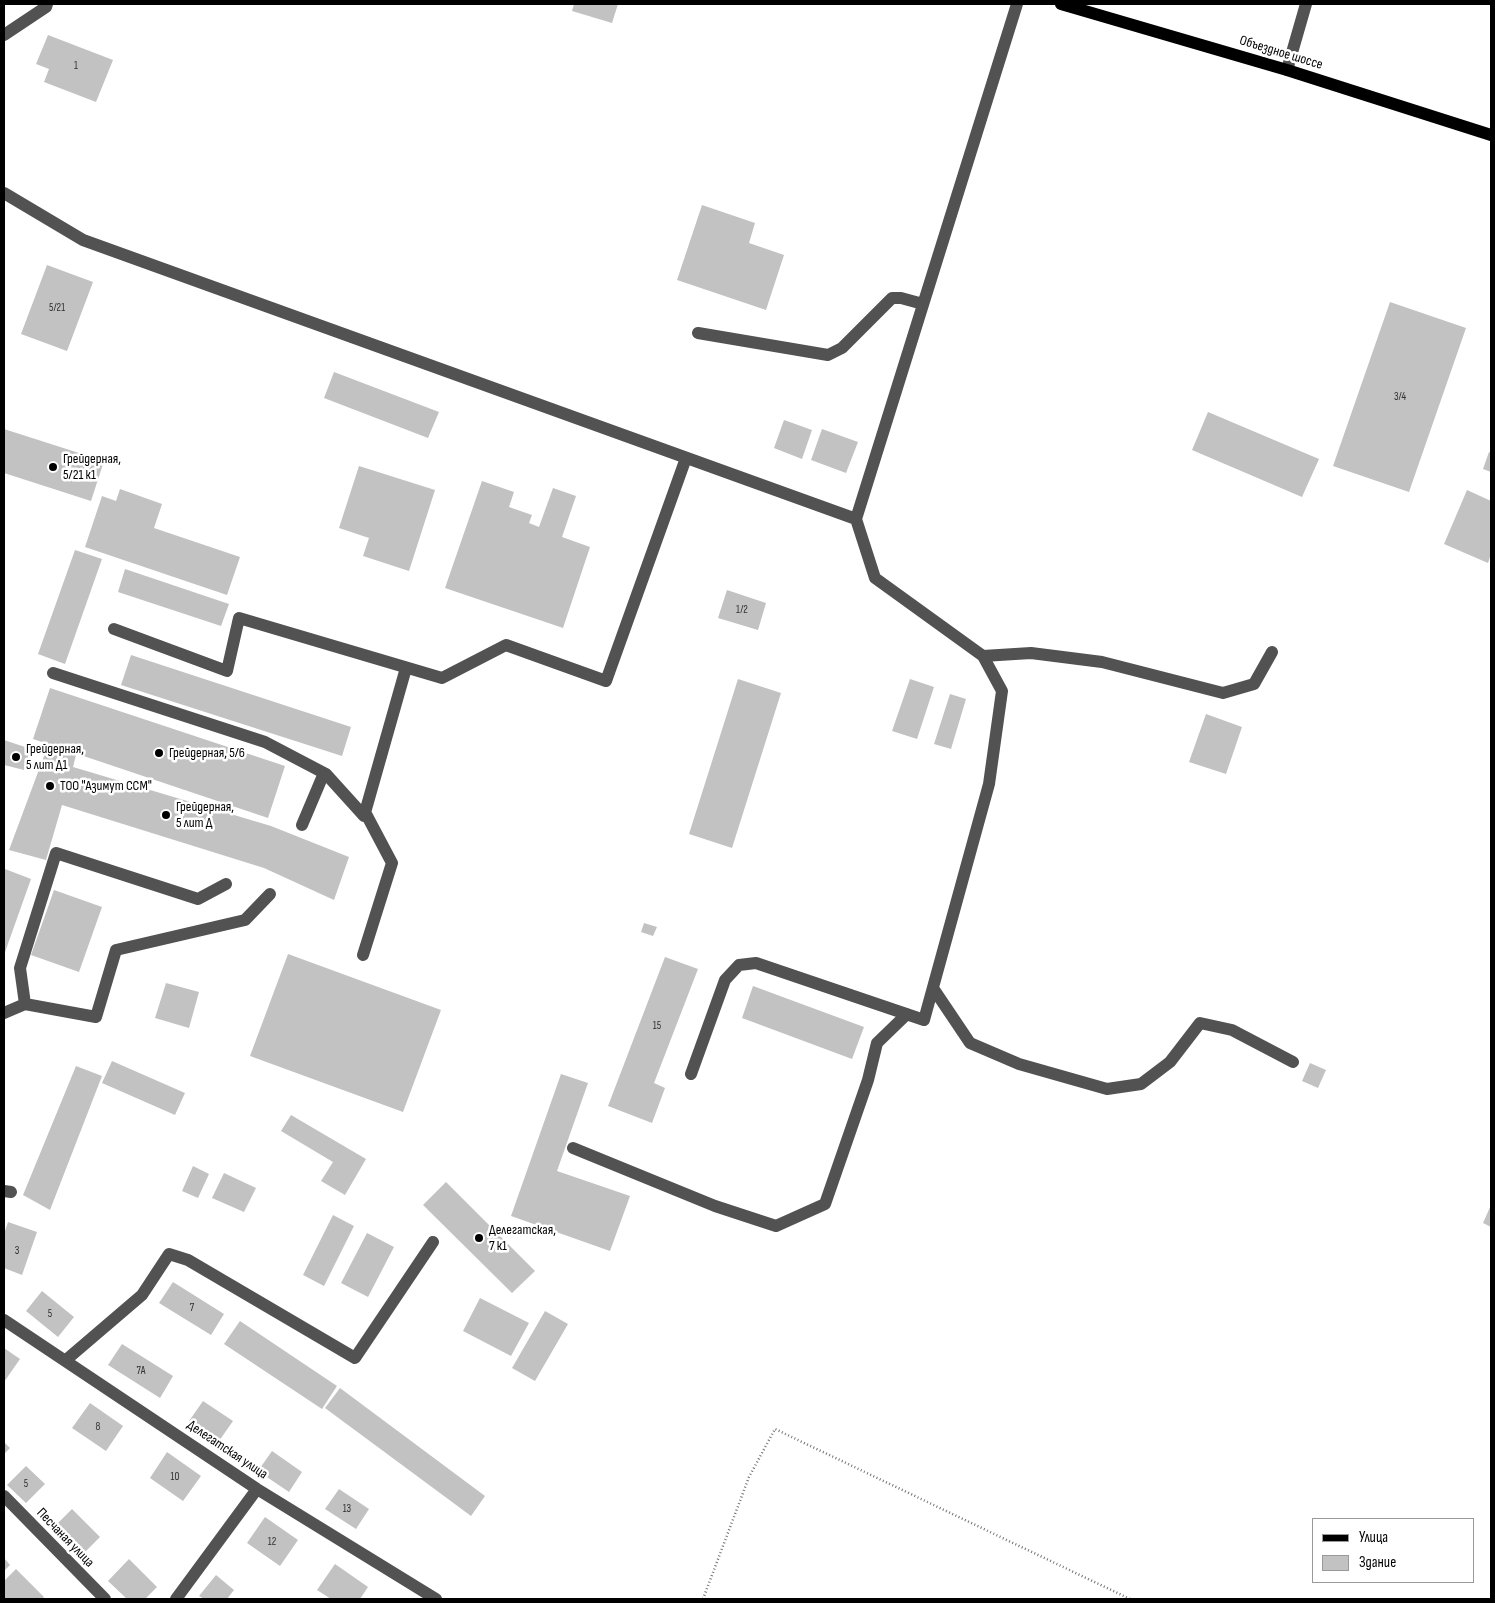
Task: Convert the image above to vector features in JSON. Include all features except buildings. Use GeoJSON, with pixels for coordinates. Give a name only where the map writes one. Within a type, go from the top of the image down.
{"type":"FeatureCollection","features":[{"type":"Feature","properties":{"kind":"main road","name":"Объездное шоссе"},"geometry":{"type":"LineString","coordinates":[[1061,4],[1287,70],[1491,135]]}},
{"type":"Feature","properties":{"kind":"street"},"geometry":{"type":"LineString","coordinates":[[4,35],[46,7],[47,4]]}},
{"type":"Feature","properties":{"kind":"street"},"geometry":{"type":"LineString","coordinates":[[691,1074],[725,980],[739,965],[756,963],[924,1020],[990,784],[1002,691],[983,656],[874,578],[856,519],[1017,4]]}},
{"type":"Feature","properties":{"kind":"street"},"geometry":{"type":"LineString","coordinates":[[1287,70],[1306,4]]}},
{"type":"Feature","properties":{"kind":"street"},"geometry":{"type":"LineString","coordinates":[[4,193],[83,240],[856,519]]}},
{"type":"Feature","properties":{"kind":"street"},"geometry":{"type":"LineString","coordinates":[[698,333],[828,355],[842,348],[892,298],[901,298],[923,304]]}},
{"type":"Feature","properties":{"kind":"street"},"geometry":{"type":"LineString","coordinates":[[114,629],[227,671],[239,618],[442,678],[506,645],[606,681],[686,458]]}},
{"type":"Feature","properties":{"kind":"street"},"geometry":{"type":"LineString","coordinates":[[983,656],[1031,653],[1102,662],[1223,693],[1254,684],[1272,652]]}},
{"type":"Feature","properties":{"kind":"street"},"geometry":{"type":"LineString","coordinates":[[53,672],[265,742],[324,772],[364,816],[406,668]]}},
{"type":"Feature","properties":{"kind":"street"},"geometry":{"type":"LineString","coordinates":[[302,825],[324,772]]}},
{"type":"Feature","properties":{"kind":"street"},"geometry":{"type":"LineString","coordinates":[[363,955],[392,863],[365,812]]}},
{"type":"Feature","properties":{"kind":"street"},"geometry":{"type":"LineString","coordinates":[[25,1004],[20,968],[56,853],[198,899],[226,884]]}},
{"type":"Feature","properties":{"kind":"street"},"geometry":{"type":"LineString","coordinates":[[4,1013],[25,1004],[96,1017],[116,950],[245,920],[270,894]]}},
{"type":"Feature","properties":{"kind":"street"},"geometry":{"type":"LineString","coordinates":[[933,988],[970,1044],[1019,1064],[1107,1089],[1141,1084],[1170,1062],[1200,1022],[1232,1030],[1293,1062]]}},
{"type":"Feature","properties":{"kind":"street"},"geometry":{"type":"LineString","coordinates":[[573,1148],[715,1206],[776,1226],[825,1204],[868,1080],[877,1044],[907,1014]]}},
{"type":"Feature","properties":{"kind":"street"},"geometry":{"type":"LineString","coordinates":[[66,1360],[142,1295],[169,1254],[188,1260],[355,1358],[433,1242]]}},
{"type":"Feature","properties":{"kind":"street","name":"Делегатская улица"},"geometry":{"type":"LineString","coordinates":[[4,1320],[257,1488],[436,1599]]}},
{"type":"Feature","properties":{"kind":"street"},"geometry":{"type":"LineString","coordinates":[[182,1597],[257,1488]]}},
{"type":"Feature","properties":{"kind":"street","name":"Песчаная улица"},"geometry":{"type":"LineString","coordinates":[[4,1496],[105,1599]]}},
{"type":"Feature","properties":{"kind":"path"},"geometry":{"type":"LineString","coordinates":[[703,1599],[749,1477],[775,1429],[1130,1599]]}},
{"type":"Feature","properties":{"kind":"place","name":"Грейдерная, 5/21 к1"},"geometry":{"type":"Point","coordinates":[53,467]}},
{"type":"Feature","properties":{"kind":"place","name":"Грейдерная, 5/6"},"geometry":{"type":"Point","coordinates":[159,753]}},
{"type":"Feature","properties":{"kind":"place","name":"Грейдерная, 5 лит Д1"},"geometry":{"type":"Point","coordinates":[16,757]}},
{"type":"Feature","properties":{"kind":"place","name":"ТОО \"Азимут ССМ\""},"geometry":{"type":"Point","coordinates":[50,786]}},
{"type":"Feature","properties":{"kind":"place","name":"Грейдерная, 5 лит Д"},"geometry":{"type":"Point","coordinates":[166,815]}},
{"type":"Feature","properties":{"kind":"place","name":"Делегатская, 7 к1"},"geometry":{"type":"Point","coordinates":[479,1238]}}]}
